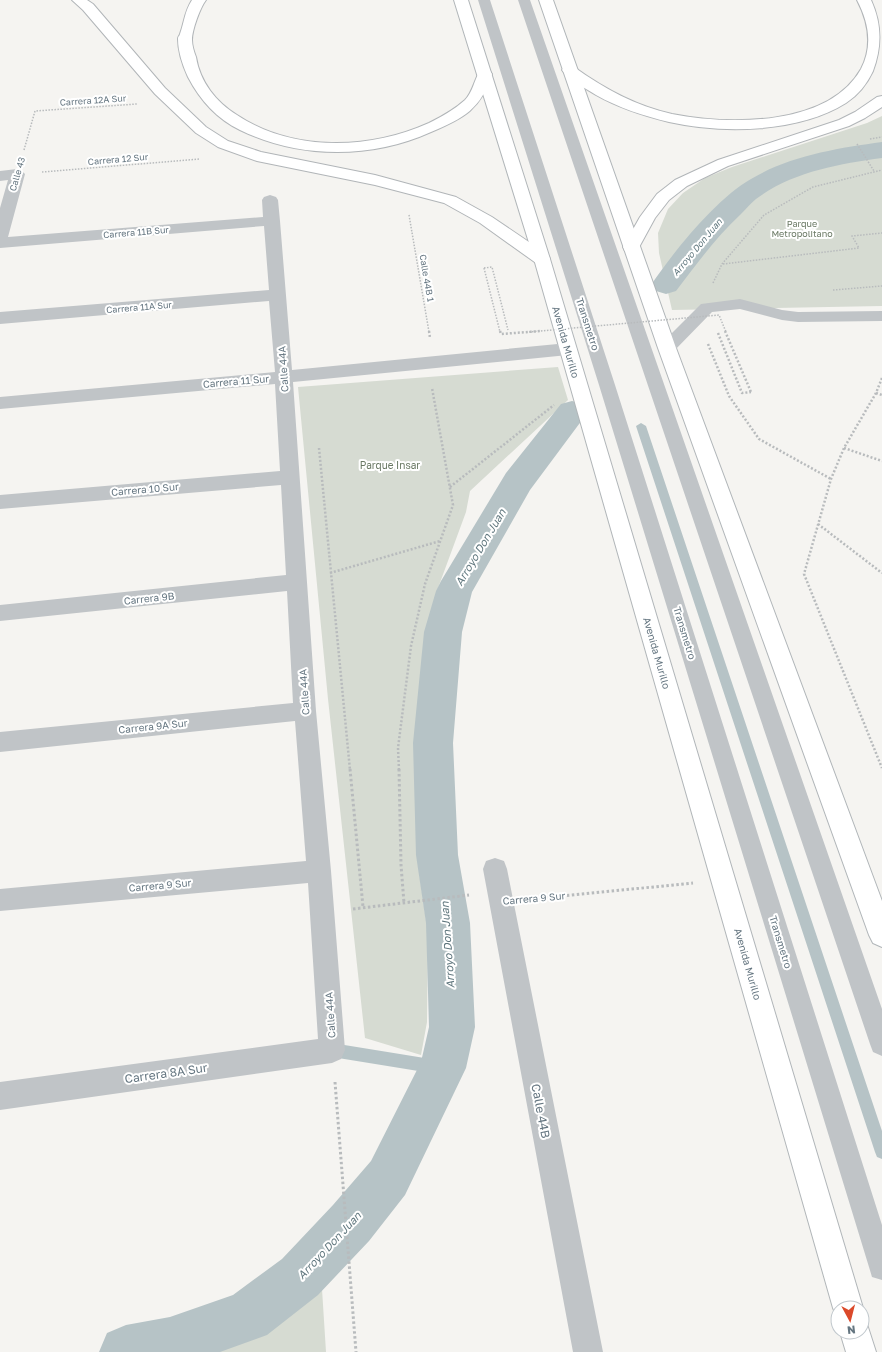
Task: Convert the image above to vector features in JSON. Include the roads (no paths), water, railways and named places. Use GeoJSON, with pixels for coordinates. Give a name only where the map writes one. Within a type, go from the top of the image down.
{"type":"FeatureCollection","features":[{"type":"Feature","properties":{"kind":"main road"},"geometry":{"type":"LineString","coordinates":[[79,0],[88,7],[160,91],[201,130],[223,144],[257,156],[375,180],[450,200],[486,220],[542,259]]}},
{"type":"Feature","properties":{"kind":"main road"},"geometry":{"type":"LineString","coordinates":[[199,0],[190,18],[185,38],[188,61],[205,95],[215,107],[234,122],[259,134],[310,146],[350,147],[387,142],[408,136],[440,122],[463,109],[478,92],[485,74]]}},
{"type":"Feature","properties":{"kind":"main road","name":"Avenida Murillo"},"geometry":{"type":"LineString","coordinates":[[461,0],[542,259],[846,1300]]}},
{"type":"Feature","properties":{"kind":"main road"},"geometry":{"type":"LineString","coordinates":[[569,70],[609,97],[636,108],[671,118],[724,124],[760,124],[799,118],[819,111],[846,96],[860,82],[869,69],[875,51],[875,29],[869,9],[864,0]]}},
{"type":"Feature","properties":{"kind":"main road"},"geometry":{"type":"LineString","coordinates":[[548,5],[569,70],[667,348],[882,935]]}},
{"type":"Feature","properties":{"kind":"main road"},"geometry":{"type":"LineString","coordinates":[[631,247],[648,217],[663,197],[681,183],[723,163],[844,123],[860,115],[882,100]]}},
{"type":"Feature","properties":{"kind":"main road"},"geometry":{"type":"LineString","coordinates":[[857,1340],[860,1352]]}},
{"type":"Feature","properties":{"kind":"street","name":"Calle 43"},"geometry":{"type":"LineString","coordinates":[[0,176],[18,174],[0,237]]}},
{"type":"Feature","properties":{"kind":"street","name":"Calle 44A"},"geometry":{"type":"LineString","coordinates":[[270,200],[284,377],[306,711],[332,1050]]}},
{"type":"Feature","properties":{"kind":"street","name":"Carrera 11B Sur"},"geometry":{"type":"LineString","coordinates":[[0,243],[272,221]]}},
{"type":"Feature","properties":{"kind":"street","name":"Carrera 11A Sur"},"geometry":{"type":"LineString","coordinates":[[0,318],[278,295]]}},
{"type":"Feature","properties":{"kind":"street","name":"Carrera 11 Sur"},"geometry":{"type":"LineString","coordinates":[[0,403],[568,349]]}},
{"type":"Feature","properties":{"kind":"street","name":"Carrera 10 Sur"},"geometry":{"type":"LineString","coordinates":[[0,502],[290,477]]}},
{"type":"Feature","properties":{"kind":"street","name":"Carrera 9B"},"geometry":{"type":"LineString","coordinates":[[0,613],[297,582]]}},
{"type":"Feature","properties":{"kind":"street","name":"Carrera 9A Sur"},"geometry":{"type":"LineString","coordinates":[[0,742],[306,711]]}},
{"type":"Feature","properties":{"kind":"street","name":"Calle 44B"},"geometry":{"type":"LineString","coordinates":[[495,869],[488,898],[588,1352]]}},
{"type":"Feature","properties":{"kind":"street","name":"Carrera 9 Sur"},"geometry":{"type":"LineString","coordinates":[[0,900],[319,871]]}},
{"type":"Feature","properties":{"kind":"street","name":"Carrera 8A Sur"},"geometry":{"type":"LineString","coordinates":[[0,1096],[332,1050]]}},
{"type":"Feature","properties":{"kind":"lane"},"geometry":{"type":"LineString","coordinates":[[526,6],[882,1044]]}},
{"type":"Feature","properties":{"kind":"lane","name":"Transmetro"},"geometry":{"type":"LineString","coordinates":[[486,7],[607,385],[882,1267]]}},
{"type":"Feature","properties":{"kind":"lane"},"geometry":{"type":"LineString","coordinates":[[667,348],[707,307],[740,304],[798,317],[882,316]]}},
{"type":"Feature","properties":{"kind":"waterway","name":"Arroyo Don Juan"},"geometry":{"type":"LineString","coordinates":[[666,285],[696,246],[744,195],[777,176],[794,169],[847,155],[882,150]]}},
{"type":"Feature","properties":{"kind":"waterway","name":"Arroyo Don Juan"},"geometry":{"type":"LineString","coordinates":[[126,1352],[170,1343],[248,1316],[300,1277],[351,1223],[388,1178],[443,1068],[452,1027],[448,923],[437,855],[433,743],[443,632],[454,591],[518,482],[572,412]]}},
{"type":"Feature","properties":{"kind":"waterway"},"geometry":{"type":"LineString","coordinates":[[641,426],[882,1152]]}},
{"type":"Feature","properties":{"kind":"waterway"},"geometry":{"type":"LineString","coordinates":[[332,1050],[443,1068]]}},
{"type":"Feature","properties":{"kind":"park label","name":"Parque Metropolitano"},"geometry":{"type":"Point","coordinates":[802,228]}},
{"type":"Feature","properties":{"kind":"park label","name":"Parque Insar"},"geometry":{"type":"Point","coordinates":[390,465]}}]}
